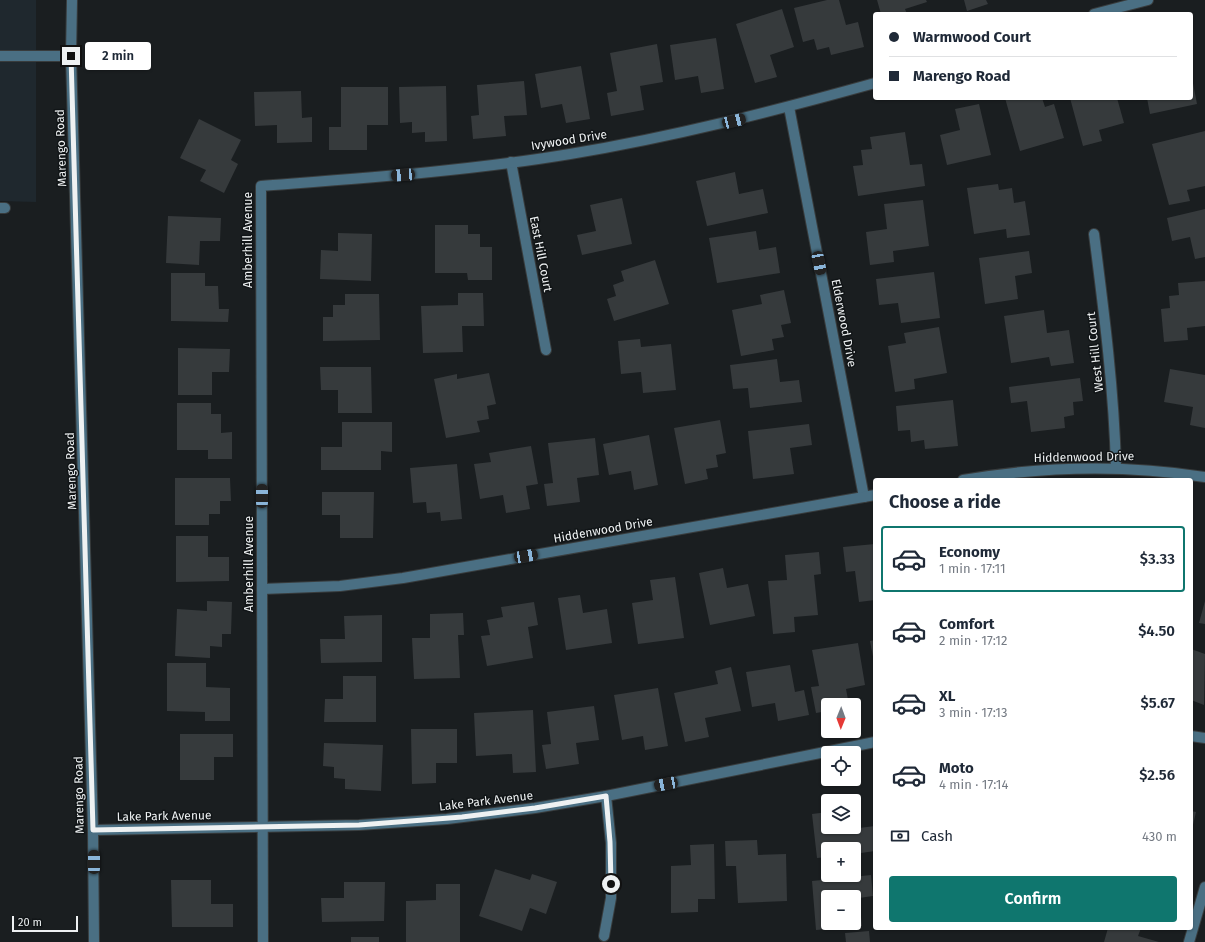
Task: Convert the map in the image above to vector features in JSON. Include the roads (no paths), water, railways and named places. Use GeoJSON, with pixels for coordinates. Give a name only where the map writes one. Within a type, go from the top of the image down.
{"type":"FeatureCollection","features":[{"type":"Feature","properties":{"kind":"street","name":"Marengo Road"},"geometry":{"type":"LineString","coordinates":[[72,0],[71,56],[93,830],[94,942]]}},
{"type":"Feature","properties":{"kind":"street"},"geometry":{"type":"LineString","coordinates":[[1102,12],[1148,0]]}},
{"type":"Feature","properties":{"kind":"street"},"geometry":{"type":"LineString","coordinates":[[0,56],[71,56]]}},
{"type":"Feature","properties":{"kind":"street","name":"Ivywood Drive"},"geometry":{"type":"LineString","coordinates":[[261,186],[403,175],[511,162],[652,139],[789,107],[873,84]]}},
{"type":"Feature","properties":{"kind":"street","name":"Elderwood Drive"},"geometry":{"type":"LineString","coordinates":[[789,107],[864,497]]}},
{"type":"Feature","properties":{"kind":"street","name":"East Hill Court"},"geometry":{"type":"LineString","coordinates":[[511,162],[546,350]]}},
{"type":"Feature","properties":{"kind":"street","name":"Amberhill Avenue"},"geometry":{"type":"LineString","coordinates":[[261,186],[263,942]]}},
{"type":"Feature","properties":{"kind":"street","name":"West Hill Court"},"geometry":{"type":"LineString","coordinates":[[1094,234],[1112,373],[1115,413],[1116,468]]}},
{"type":"Feature","properties":{"kind":"street","name":"Hiddenwood Drive"},"geometry":{"type":"LineString","coordinates":[[975,478],[1011,472],[1071,468],[1116,468],[1167,471],[1205,477]]}},
{"type":"Feature","properties":{"kind":"street","name":"Hiddenwood Drive"},"geometry":{"type":"LineString","coordinates":[[262,589],[340,586],[403,578],[873,495]]}},
{"type":"Feature","properties":{"kind":"street"},"geometry":{"type":"LineString","coordinates":[[1193,736],[1205,738]]}},
{"type":"Feature","properties":{"kind":"street","name":"Lake Park Avenue"},"geometry":{"type":"LineString","coordinates":[[93,830],[359,825],[448,819],[535,808],[606,796],[873,742]]}},
{"type":"Feature","properties":{"kind":"street"},"geometry":{"type":"LineString","coordinates":[[604,936],[611,898],[610,842],[606,796]]}},
{"type":"Feature","properties":{"kind":"street"},"geometry":{"type":"LineString","coordinates":[[1193,928],[1205,887]]}},
{"type":"Feature","properties":{"kind":"street"},"geometry":{"type":"LineString","coordinates":[[1189,942],[1192,930]]}}]}
